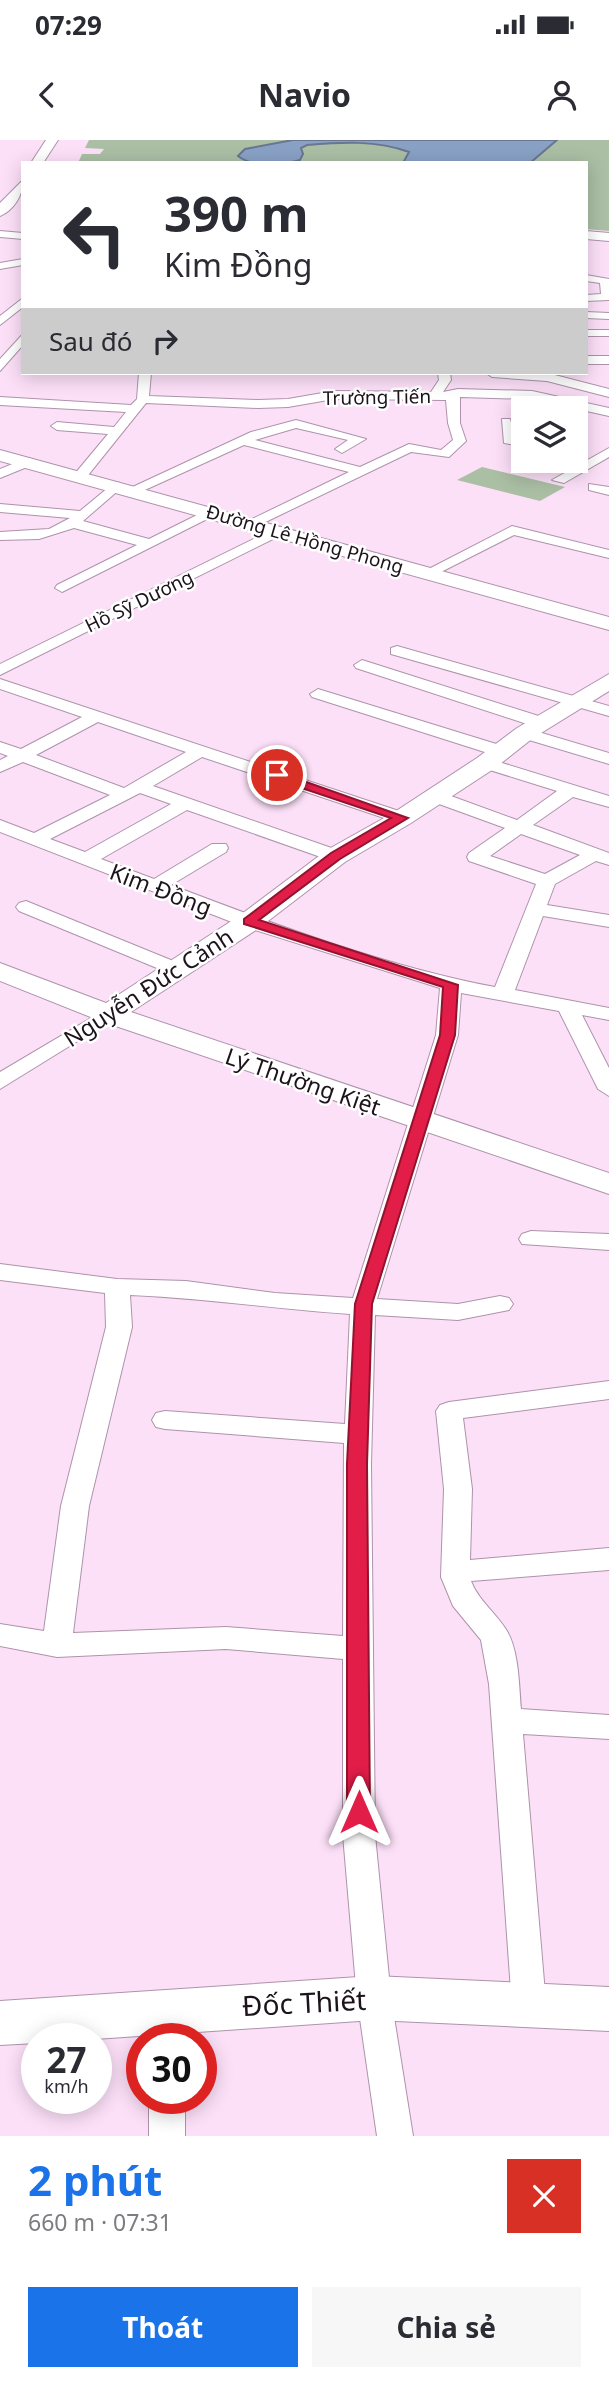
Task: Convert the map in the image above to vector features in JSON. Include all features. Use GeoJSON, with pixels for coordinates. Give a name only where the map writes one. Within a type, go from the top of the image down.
{"type":"FeatureCollection","features":[{"type":"Feature","properties":{"kind":"street"},"geometry":{"type":"LineString","coordinates":[[38,161],[51,140]]}},
{"type":"Feature","properties":{"kind":"street"},"geometry":{"type":"LineString","coordinates":[[0,192],[21,190]]}},
{"type":"Feature","properties":{"kind":"street"},"geometry":{"type":"LineString","coordinates":[[0,212],[21,190]]}},
{"type":"Feature","properties":{"kind":"street"},"geometry":{"type":"LineString","coordinates":[[0,234],[21,236]]}},
{"type":"Feature","properties":{"kind":"street"},"geometry":{"type":"LineString","coordinates":[[588,237],[609,237]]}},
{"type":"Feature","properties":{"kind":"street"},"geometry":{"type":"LineString","coordinates":[[0,265],[21,262]]}},
{"type":"Feature","properties":{"kind":"street"},"geometry":{"type":"LineString","coordinates":[[588,278],[605,281],[607,297],[588,298]]}},
{"type":"Feature","properties":{"kind":"street"},"geometry":{"type":"LineString","coordinates":[[0,322],[21,303]]}},
{"type":"Feature","properties":{"kind":"street"},"geometry":{"type":"LineString","coordinates":[[588,315],[609,316]]}},
{"type":"Feature","properties":{"kind":"street"},"geometry":{"type":"LineString","coordinates":[[588,333],[609,333]]}},
{"type":"Feature","properties":{"kind":"street"},"geometry":{"type":"LineString","coordinates":[[0,367],[21,340]]}},
{"type":"Feature","properties":{"kind":"street"},"geometry":{"type":"LineString","coordinates":[[588,360],[609,360]]}},
{"type":"Feature","properties":{"kind":"street"},"geometry":{"type":"LineString","coordinates":[[79,476],[139,404],[144,375]]}},
{"type":"Feature","properties":{"kind":"street"},"geometry":{"type":"LineString","coordinates":[[434,396],[446,380],[445,375]]}},
{"type":"Feature","properties":{"kind":"street"},"geometry":{"type":"LineString","coordinates":[[520,375],[547,377],[553,381],[609,393]]}},
{"type":"Feature","properties":{"kind":"street"},"geometry":{"type":"LineString","coordinates":[[540,396],[561,375]]}},
{"type":"Feature","properties":{"kind":"street","name":"Trường Tiến"},"geometry":{"type":"LineString","coordinates":[[0,401],[258,404],[288,403],[334,395],[452,396],[458,393],[511,399]]}},
{"type":"Feature","properties":{"kind":"street"},"geometry":{"type":"LineString","coordinates":[[253,524],[409,448],[444,454],[460,441],[454,423],[452,396]]}},
{"type":"Feature","properties":{"kind":"street","name":"Trường Tiến"},"geometry":{"type":"LineString","coordinates":[[588,409],[609,412]]}},
{"type":"Feature","properties":{"kind":"street"},"geometry":{"type":"LineString","coordinates":[[506,422],[511,440]]}},
{"type":"Feature","properties":{"kind":"street"},"geometry":{"type":"LineString","coordinates":[[0,536],[50,535],[123,489],[243,441],[299,425],[360,439],[342,449]]}},
{"type":"Feature","properties":{"kind":"street"},"geometry":{"type":"LineString","coordinates":[[57,426],[117,430]]}},
{"type":"Feature","properties":{"kind":"street"},"geometry":{"type":"LineString","coordinates":[[243,441],[362,471]]}},
{"type":"Feature","properties":{"kind":"street","name":"Đường Lê Hồng Phong"},"geometry":{"type":"LineString","coordinates":[[0,454],[609,624]]}},
{"type":"Feature","properties":{"kind":"street"},"geometry":{"type":"LineString","coordinates":[[559,480],[605,458]]}},
{"type":"Feature","properties":{"kind":"street"},"geometry":{"type":"LineString","coordinates":[[0,474],[27,462]]}},
{"type":"Feature","properties":{"kind":"street"},"geometry":{"type":"LineString","coordinates":[[594,487],[609,491]]}},
{"type":"Feature","properties":{"kind":"street"},"geometry":{"type":"LineString","coordinates":[[0,508],[78,519],[150,544]]}},
{"type":"Feature","properties":{"kind":"street"},"geometry":{"type":"LineString","coordinates":[[62,588],[212,513]]}},
{"type":"Feature","properties":{"kind":"street"},"geometry":{"type":"LineString","coordinates":[[428,573],[512,530],[609,554]]}},
{"type":"Feature","properties":{"kind":"street","name":"Hồ Sỹ Dương"},"geometry":{"type":"LineString","coordinates":[[0,670],[278,531]]}},
{"type":"Feature","properties":{"kind":"street"},"geometry":{"type":"LineString","coordinates":[[397,651],[609,711]]}},
{"type":"Feature","properties":{"kind":"street"},"geometry":{"type":"LineString","coordinates":[[362,665],[609,759]]}},
{"type":"Feature","properties":{"kind":"street","name":"Nguyễn Đức Cảnh"},"geometry":{"type":"LineString","coordinates":[[0,1082],[249,922],[336,856],[402,818],[533,728],[578,703],[609,681]]}},
{"type":"Feature","properties":{"kind":"street"},"geometry":{"type":"LineString","coordinates":[[0,684],[402,818]]}},
{"type":"Feature","properties":{"kind":"street"},"geometry":{"type":"LineString","coordinates":[[318,694],[609,802]]}},
{"type":"Feature","properties":{"kind":"street"},"geometry":{"type":"LineString","coordinates":[[0,767],[97,716]]}},
{"type":"Feature","properties":{"kind":"street"},"geometry":{"type":"LineString","coordinates":[[0,747],[131,790],[188,802],[336,856]]}},
{"type":"Feature","properties":{"kind":"street"},"geometry":{"type":"LineString","coordinates":[[34,840],[202,750]]}},
{"type":"Feature","properties":{"kind":"street"},"geometry":{"type":"LineString","coordinates":[[571,790],[476,857],[547,881],[601,857]]}},
{"type":"Feature","properties":{"kind":"street"},"geometry":{"type":"LineString","coordinates":[[434,796],[601,857]]}},
{"type":"Feature","properties":{"kind":"street"},"geometry":{"type":"LineString","coordinates":[[85,860],[188,802]]}},
{"type":"Feature","properties":{"kind":"street","name":"Kim Đồng"},"geometry":{"type":"LineString","coordinates":[[0,826],[249,922],[451,985],[609,1014]]}},
{"type":"Feature","properties":{"kind":"street"},"geometry":{"type":"LineString","coordinates":[[154,887],[219,848]]}},
{"type":"Feature","properties":{"kind":"street"},"geometry":{"type":"LineString","coordinates":[[503,994],[547,881]]}},
{"type":"Feature","properties":{"kind":"street"},"geometry":{"type":"LineString","coordinates":[[26,907],[176,969]]}},
{"type":"Feature","properties":{"kind":"street"},"geometry":{"type":"LineString","coordinates":[[537,909],[609,921]]}},
{"type":"Feature","properties":{"kind":"street","name":"Lý Thường Kiệt"},"geometry":{"type":"LineString","coordinates":[[0,971],[107,1014],[609,1184]]}},
{"type":"Feature","properties":{"kind":"street"},"geometry":{"type":"LineString","coordinates":[[395,2136],[374,1998],[359,1835],[357,1464],[363,1304],[447,1035],[451,985]]}},
{"type":"Feature","properties":{"kind":"street"},"geometry":{"type":"LineString","coordinates":[[567,1006],[609,1089]]}},
{"type":"Feature","properties":{"kind":"street"},"geometry":{"type":"LineString","coordinates":[[531,1239],[609,1242]]}},
{"type":"Feature","properties":{"kind":"street"},"geometry":{"type":"LineString","coordinates":[[0,1272],[117,1287],[186,1289],[275,1301],[363,1304],[458,1312],[500,1304]]}},
{"type":"Feature","properties":{"kind":"street"},"geometry":{"type":"LineString","coordinates":[[57,1645],[75,1506],[120,1327],[117,1287]]}},
{"type":"Feature","properties":{"kind":"street"},"geometry":{"type":"LineString","coordinates":[[529,2005],[507,1720],[496,1638],[478,1612],[463,1598],[455,1572],[458,1489],[449,1411],[609,1390]]}},
{"type":"Feature","properties":{"kind":"street"},"geometry":{"type":"LineString","coordinates":[[165,1420],[360,1435]]}},
{"type":"Feature","properties":{"kind":"street"},"geometry":{"type":"LineString","coordinates":[[455,1572],[609,1559]]}},
{"type":"Feature","properties":{"kind":"street"},"geometry":{"type":"LineString","coordinates":[[0,1634],[57,1645],[226,1638],[358,1649]]}},
{"type":"Feature","properties":{"kind":"street"},"geometry":{"type":"LineString","coordinates":[[507,1720],[609,1727]]}},
{"type":"Feature","properties":{"kind":"street","name":"Đốc Thiết"},"geometry":{"type":"LineString","coordinates":[[183,2023],[374,1998],[609,2009]]}},
{"type":"Feature","properties":{"kind":"street","name":"Đốc Thiết"},"geometry":{"type":"LineString","coordinates":[[0,2024],[126,2025]]}},
{"type":"Feature","properties":{"kind":"street"},"geometry":{"type":"LineString","coordinates":[[167,2114],[167,2136]]}},
{"type":"Feature","properties":{"kind":"green space"},"geometry":{"type":"Polygon","coordinates":[[[89,140],[609,140],[609,231],[588,229],[588,161],[79,161],[82,154],[100,154],[104,149],[85,148],[89,140]]]}},
{"type":"Feature","properties":{"kind":"green space"},"geometry":{"type":"Polygon","coordinates":[[[482,467],[565,487],[540,501],[457,480],[482,467]]]}},
{"type":"Feature","properties":{"kind":"water"},"geometry":{"type":"Polygon","coordinates":[[[293,140],[557,140],[532,161],[404,161],[409,152],[397,148],[333,143],[301,148],[303,154],[300,160],[248,161],[238,156],[245,149],[293,140]]]}},
{"type":"Feature","properties":{"kind":"route"},"geometry":{"type":"LineString","coordinates":[[277,775],[402,818],[336,856],[249,922],[451,985],[447,1035],[363,1304],[357,1464],[359,1812]]}}]}
